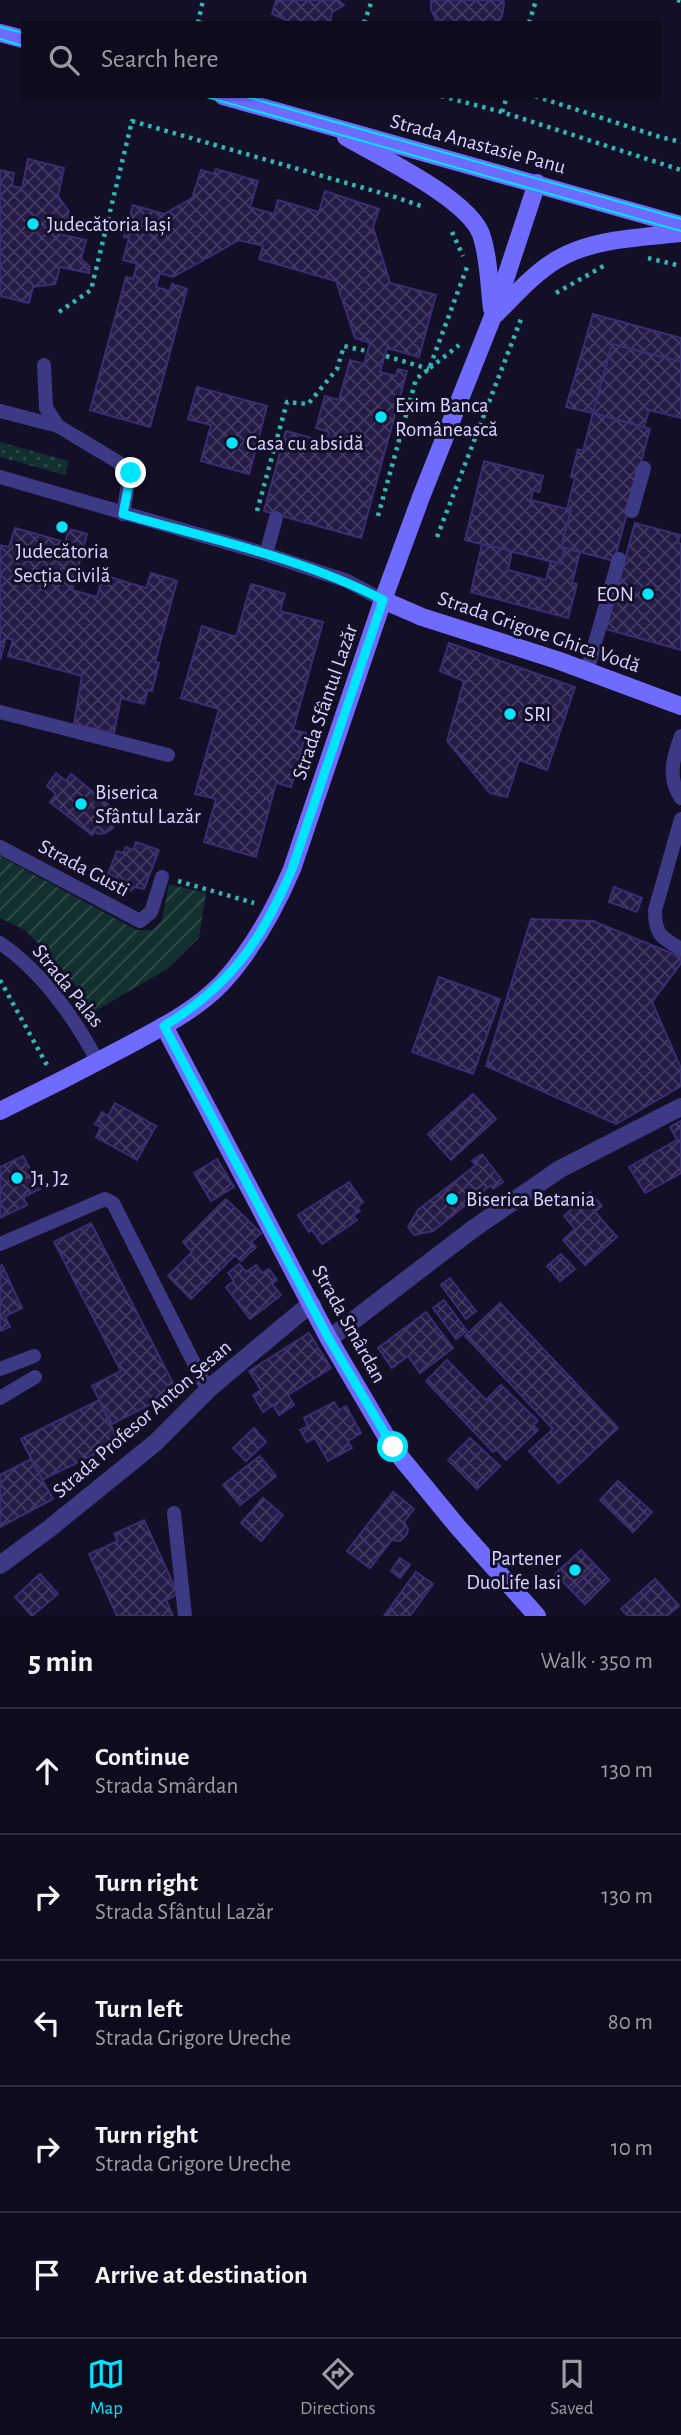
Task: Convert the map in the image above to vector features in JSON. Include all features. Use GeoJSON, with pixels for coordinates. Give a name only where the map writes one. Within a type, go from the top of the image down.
{"type":"FeatureCollection","features":[{"type":"Feature","properties":{"kind":"main road"},"geometry":{"type":"LineString","coordinates":[[0,33],[21,38]]}},
{"type":"Feature","properties":{"kind":"main road","name":"Strada Anastasie Panu"},"geometry":{"type":"LineString","coordinates":[[230,98],[681,225]]}},
{"type":"Feature","properties":{"kind":"main road"},"geometry":{"type":"LineString","coordinates":[[324,125],[439,192],[466,212],[480,232],[486,255],[493,316]]}},
{"type":"Feature","properties":{"kind":"main road","name":"Strada Sfântul Lazăr"},"geometry":{"type":"LineString","coordinates":[[0,1111],[98,1062],[195,1007],[221,984],[249,951],[275,909],[301,844],[383,600],[493,316],[537,183]]}},
{"type":"Feature","properties":{"kind":"main road"},"geometry":{"type":"LineString","coordinates":[[493,316],[536,274],[559,258],[588,246],[681,233]]}},
{"type":"Feature","properties":{"kind":"main road","name":"Strada Grigore Ghica Vodă"},"geometry":{"type":"LineString","coordinates":[[383,600],[422,617],[587,671],[681,706]]}},
{"type":"Feature","properties":{"kind":"main road","name":"Strada Smârdan"},"geometry":{"type":"LineString","coordinates":[[164,1026],[329,1339],[393,1447],[457,1526],[537,1616]]}},
{"type":"Feature","properties":{"kind":"street"},"geometry":{"type":"LineString","coordinates":[[329,1339],[473,1229],[560,1169],[681,1107]]}},
{"type":"Feature","properties":{"kind":"street","name":"Strada Profesor Anton Șesan"},"geometry":{"type":"LineString","coordinates":[[0,1565],[155,1443],[212,1386],[302,1311],[312,1306]]}},
{"type":"Feature","properties":{"kind":"lane"},"geometry":{"type":"LineString","coordinates":[[44,365],[46,408],[58,426]]}},
{"type":"Feature","properties":{"kind":"lane"},"geometry":{"type":"LineString","coordinates":[[0,411],[58,426],[118,462],[131,473],[123,514]]}},
{"type":"Feature","properties":{"kind":"lane"},"geometry":{"type":"LineString","coordinates":[[632,511],[645,468]]}},
{"type":"Feature","properties":{"kind":"lane"},"geometry":{"type":"LineString","coordinates":[[0,477],[347,581],[383,600]]}},
{"type":"Feature","properties":{"kind":"lane"},"geometry":{"type":"LineString","coordinates":[[266,555],[276,518]]}},
{"type":"Feature","properties":{"kind":"lane"},"geometry":{"type":"LineString","coordinates":[[587,671],[619,559]]}},
{"type":"Feature","properties":{"kind":"lane"},"geometry":{"type":"LineString","coordinates":[[0,712],[168,755]]}},
{"type":"Feature","properties":{"kind":"lane"},"geometry":{"type":"LineString","coordinates":[[681,736],[671,767],[674,789],[681,799]]}},
{"type":"Feature","properties":{"kind":"lane"},"geometry":{"type":"LineString","coordinates":[[681,818],[655,910],[655,922],[661,937],[681,949]]}},
{"type":"Feature","properties":{"kind":"lane","name":"Strada Gusti"},"geometry":{"type":"LineString","coordinates":[[0,847],[140,921],[151,912],[162,877]]}},
{"type":"Feature","properties":{"kind":"lane","name":"Strada Palas"},"geometry":{"type":"LineString","coordinates":[[0,943],[17,955],[41,980],[80,1030],[98,1062]]}},
{"type":"Feature","properties":{"kind":"lane"},"geometry":{"type":"LineString","coordinates":[[0,1244],[105,1199],[113,1203],[203,1381],[212,1386]]}},
{"type":"Feature","properties":{"kind":"lane"},"geometry":{"type":"LineString","coordinates":[[0,1369],[34,1356]]}},
{"type":"Feature","properties":{"kind":"lane"},"geometry":{"type":"LineString","coordinates":[[0,1398],[35,1377]]}},
{"type":"Feature","properties":{"kind":"lane"},"geometry":{"type":"LineString","coordinates":[[174,1513],[185,1616]]}},
{"type":"Feature","properties":{"kind":"path"},"geometry":{"type":"LineString","coordinates":[[199,21],[204,0]]}},
{"type":"Feature","properties":{"kind":"path"},"geometry":{"type":"LineString","coordinates":[[365,21],[372,0]]}},
{"type":"Feature","properties":{"kind":"path"},"geometry":{"type":"LineString","coordinates":[[530,21],[536,0]]}},
{"type":"Feature","properties":{"kind":"path"},"geometry":{"type":"LineString","coordinates":[[449,98],[502,112],[681,170]]}},
{"type":"Feature","properties":{"kind":"path"},"geometry":{"type":"LineString","coordinates":[[502,112],[506,98]]}},
{"type":"Feature","properties":{"kind":"path"},"geometry":{"type":"LineString","coordinates":[[541,98],[681,142]]}},
{"type":"Feature","properties":{"kind":"path"},"geometry":{"type":"LineString","coordinates":[[59,312],[91,290],[132,121],[394,197],[432,211]]}},
{"type":"Feature","properties":{"kind":"path"},"geometry":{"type":"LineString","coordinates":[[429,369],[468,265],[451,228]]}},
{"type":"Feature","properties":{"kind":"path"},"geometry":{"type":"LineString","coordinates":[[637,256],[681,266]]}},
{"type":"Feature","properties":{"kind":"path"},"geometry":{"type":"LineString","coordinates":[[556,293],[615,260]]}},
{"type":"Feature","properties":{"kind":"path"},"geometry":{"type":"LineString","coordinates":[[437,537],[525,310]]}},
{"type":"Feature","properties":{"kind":"path"},"geometry":{"type":"LineString","coordinates":[[246,549],[287,402],[308,404],[337,369],[344,345],[366,351]]}},
{"type":"Feature","properties":{"kind":"path"},"geometry":{"type":"LineString","coordinates":[[378,516],[416,379],[458,346]]}},
{"type":"Feature","properties":{"kind":"path"},"geometry":{"type":"LineString","coordinates":[[386,356],[429,369]]}},
{"type":"Feature","properties":{"kind":"path"},"geometry":{"type":"LineString","coordinates":[[162,877],[275,909]]}},
{"type":"Feature","properties":{"kind":"path"},"geometry":{"type":"LineString","coordinates":[[0,980],[57,1083]]}},
{"type":"Feature","properties":{"kind":"green space"},"geometry":{"type":"Polygon","coordinates":[[[0,442],[69,461],[65,475],[0,457],[0,442]]]}},
{"type":"Feature","properties":{"kind":"green space"},"geometry":{"type":"Polygon","coordinates":[[[0,856],[137,930],[152,930],[162,920],[169,884],[206,893],[199,938],[167,969],[95,1011],[60,966],[25,930],[0,918],[0,856]]]}},
{"type":"Feature","properties":{"kind":"building"},"geometry":{"type":"Polygon","coordinates":[[[276,0],[338,0],[344,5],[332,12],[330,21],[287,21],[272,14],[276,0]]]}},
{"type":"Feature","properties":{"kind":"building"},"geometry":{"type":"Polygon","coordinates":[[[431,0],[503,0],[504,3],[499,21],[436,21],[431,9],[431,0]]]}},
{"type":"Feature","properties":{"kind":"building","name":"Judecătoria Iași"},"geometry":{"type":"Polygon","coordinates":[[[28,159],[64,168],[58,196],[69,212],[63,235],[86,240],[81,259],[90,267],[89,273],[60,267],[55,284],[33,287],[29,303],[0,296],[0,170],[14,173],[12,186],[22,188],[28,159]]]}},
{"type":"Feature","properties":{"kind":"building"},"geometry":{"type":"Polygon","coordinates":[[[216,169],[258,181],[250,207],[274,214],[278,200],[319,212],[325,191],[379,209],[373,227],[390,283],[436,295],[419,357],[387,348],[380,372],[396,376],[398,369],[407,371],[361,538],[264,511],[286,431],[326,442],[329,432],[316,428],[325,396],[339,400],[350,360],[364,364],[370,343],[355,338],[336,281],[259,259],[263,246],[239,240],[173,277],[160,273],[156,287],[170,291],[172,284],[187,289],[150,427],[90,410],[126,277],[133,279],[137,264],[123,260],[129,238],[124,237],[133,205],[164,214],[192,198],[201,170],[214,174],[216,169]]]}},
{"type":"Feature","properties":{"kind":"building"},"geometry":{"type":"Polygon","coordinates":[[[593,314],[681,338],[681,362],[612,344],[593,413],[566,407],[593,314]]]}},
{"type":"Feature","properties":{"kind":"building"},"geometry":{"type":"Polygon","coordinates":[[[612,344],[681,362],[681,418],[649,410],[644,427],[593,413],[612,344]]]}},
{"type":"Feature","properties":{"kind":"building","name":"Casa cu absidă"},"geometry":{"type":"Polygon","coordinates":[[[197,387],[267,406],[249,474],[201,461],[211,425],[188,419],[197,387]]]}},
{"type":"Feature","properties":{"kind":"building"},"geometry":{"type":"Polygon","coordinates":[[[593,413],[650,429],[614,561],[561,547],[571,510],[567,509],[575,478],[571,477],[578,449],[583,451],[593,413]]]}},
{"type":"Feature","properties":{"kind":"building"},"geometry":{"type":"Polygon","coordinates":[[[484,461],[543,476],[539,492],[533,490],[531,500],[571,510],[561,547],[565,548],[561,564],[465,540],[484,461]]]}},
{"type":"Feature","properties":{"kind":"building","name":"EON"},"geometry":{"type":"Polygon","coordinates":[[[635,523],[680,535],[681,650],[606,629],[635,523]]]}},
{"type":"Feature","properties":{"kind":"building"},"geometry":{"type":"Polygon","coordinates":[[[15,528],[65,542],[69,529],[87,534],[72,590],[97,597],[103,575],[146,588],[151,573],[177,581],[155,662],[159,663],[152,691],[148,690],[144,704],[121,698],[114,733],[74,724],[82,676],[8,656],[13,640],[6,638],[0,660],[0,545],[9,547],[15,528]]]}},
{"type":"Feature","properties":{"kind":"building"},"geometry":{"type":"Polygon","coordinates":[[[482,544],[512,551],[508,570],[546,580],[551,561],[561,564],[565,548],[580,552],[572,583],[577,584],[568,618],[471,592],[482,544]]]}},
{"type":"Feature","properties":{"kind":"building"},"geometry":{"type":"Polygon","coordinates":[[[251,584],[285,594],[280,611],[323,622],[293,730],[306,733],[291,787],[276,783],[256,857],[204,842],[216,799],[195,794],[219,709],[181,698],[202,626],[236,637],[251,584]]]}},
{"type":"Feature","properties":{"kind":"building","name":"SRI"},"geometry":{"type":"Polygon","coordinates":[[[449,643],[575,687],[547,770],[519,760],[507,797],[490,793],[447,741],[464,681],[440,671],[449,643]]]}},
{"type":"Feature","properties":{"kind":"building","name":"Biserica Sfântul Lazăr"},"geometry":{"type":"Polygon","coordinates":[[[56,773],[66,781],[71,774],[111,807],[109,811],[113,814],[113,828],[105,833],[98,834],[95,831],[92,835],[50,802],[56,794],[47,786],[56,773]]]}},
{"type":"Feature","properties":{"kind":"building"},"geometry":{"type":"Polygon","coordinates":[[[136,842],[159,850],[144,889],[135,887],[130,891],[123,890],[118,885],[117,878],[108,874],[117,851],[123,853],[126,847],[133,850],[136,842]]]}},
{"type":"Feature","properties":{"kind":"building"},"geometry":{"type":"Polygon","coordinates":[[[614,887],[642,898],[637,912],[609,902],[614,887]]]}},
{"type":"Feature","properties":{"kind":"building"},"geometry":{"type":"Polygon","coordinates":[[[531,919],[593,921],[681,957],[681,963],[652,1002],[681,1068],[681,1086],[616,1124],[486,1066],[531,919]]]}},
{"type":"Feature","properties":{"kind":"building"},"geometry":{"type":"Polygon","coordinates":[[[439,977],[500,999],[473,1074],[412,1052],[439,977]]]}},
{"type":"Feature","properties":{"kind":"building"},"geometry":{"type":"Polygon","coordinates":[[[473,1094],[496,1119],[451,1160],[428,1134],[473,1094]]]}},
{"type":"Feature","properties":{"kind":"building"},"geometry":{"type":"Polygon","coordinates":[[[115,1103],[156,1126],[137,1160],[96,1137],[101,1127],[95,1124],[102,1112],[108,1116],[115,1103]]]}},
{"type":"Feature","properties":{"kind":"building"},"geometry":{"type":"Polygon","coordinates":[[[681,1121],[681,1173],[645,1193],[629,1167],[677,1140],[670,1127],[681,1121]]]}},
{"type":"Feature","properties":{"kind":"building","name":"Biserica Betania"},"geometry":{"type":"Polygon","coordinates":[[[482,1154],[503,1182],[493,1189],[491,1185],[433,1231],[414,1235],[408,1227],[418,1210],[476,1165],[472,1161],[482,1154]]]}},
{"type":"Feature","properties":{"kind":"building","name":"J1, J2"},"geometry":{"type":"Polygon","coordinates":[[[23,1156],[40,1189],[23,1197],[27,1205],[0,1218],[0,1167],[23,1156]]]}},
{"type":"Feature","properties":{"kind":"building"},"geometry":{"type":"Polygon","coordinates":[[[217,1159],[234,1187],[211,1201],[194,1173],[217,1159]]]}},
{"type":"Feature","properties":{"kind":"building"},"geometry":{"type":"Polygon","coordinates":[[[349,1182],[363,1202],[357,1207],[360,1211],[353,1216],[357,1220],[322,1244],[312,1230],[309,1232],[298,1215],[349,1182]]]}},
{"type":"Feature","properties":{"kind":"building"},"geometry":{"type":"Polygon","coordinates":[[[590,1192],[602,1206],[595,1212],[617,1237],[585,1265],[563,1240],[575,1229],[564,1216],[590,1192]]]}},
{"type":"Feature","properties":{"kind":"building"},"geometry":{"type":"Polygon","coordinates":[[[226,1199],[261,1233],[251,1242],[256,1247],[241,1261],[235,1255],[191,1299],[168,1276],[192,1252],[183,1242],[226,1199]]]}},
{"type":"Feature","properties":{"kind":"building"},"geometry":{"type":"Polygon","coordinates":[[[91,1223],[177,1391],[112,1424],[92,1386],[121,1371],[54,1242],[91,1223]]]}},
{"type":"Feature","properties":{"kind":"building"},"geometry":{"type":"Polygon","coordinates":[[[561,1254],[575,1269],[560,1281],[547,1266],[561,1254]]]}},
{"type":"Feature","properties":{"kind":"building"},"geometry":{"type":"Polygon","coordinates":[[[239,1264],[246,1272],[256,1265],[262,1273],[269,1269],[277,1280],[272,1284],[281,1295],[250,1319],[226,1287],[234,1281],[228,1273],[239,1264]]]}},
{"type":"Feature","properties":{"kind":"building"},"geometry":{"type":"Polygon","coordinates":[[[2,1265],[22,1308],[5,1316],[10,1327],[0,1331],[0,1266],[2,1265]]]}},
{"type":"Feature","properties":{"kind":"building"},"geometry":{"type":"Polygon","coordinates":[[[450,1278],[476,1311],[466,1319],[441,1285],[450,1278]]]}},
{"type":"Feature","properties":{"kind":"building"},"geometry":{"type":"Polygon","coordinates":[[[444,1300],[467,1331],[456,1339],[433,1308],[444,1300]]]}},
{"type":"Feature","properties":{"kind":"building"},"geometry":{"type":"Polygon","coordinates":[[[500,1303],[618,1428],[559,1483],[529,1451],[553,1429],[465,1336],[500,1303]]]}},
{"type":"Feature","properties":{"kind":"building"},"geometry":{"type":"Polygon","coordinates":[[[426,1312],[453,1348],[420,1373],[408,1356],[392,1368],[378,1348],[426,1312]]]}},
{"type":"Feature","properties":{"kind":"building"},"geometry":{"type":"Polygon","coordinates":[[[309,1333],[331,1368],[288,1395],[294,1405],[279,1415],[273,1405],[263,1412],[253,1395],[261,1390],[249,1371],[309,1333]]]}},
{"type":"Feature","properties":{"kind":"building"},"geometry":{"type":"Polygon","coordinates":[[[447,1360],[486,1400],[501,1385],[538,1421],[533,1425],[538,1430],[506,1460],[496,1449],[493,1452],[426,1381],[447,1360]]]}},
{"type":"Feature","properties":{"kind":"building"},"geometry":{"type":"Polygon","coordinates":[[[99,1400],[119,1442],[42,1480],[21,1439],[99,1400]]]}},
{"type":"Feature","properties":{"kind":"building"},"geometry":{"type":"Polygon","coordinates":[[[334,1402],[339,1410],[346,1406],[361,1433],[348,1441],[352,1448],[328,1461],[315,1438],[307,1442],[300,1430],[308,1426],[304,1418],[334,1402]]]}},
{"type":"Feature","properties":{"kind":"building"},"geometry":{"type":"Polygon","coordinates":[[[254,1428],[266,1442],[246,1461],[233,1448],[254,1428]]]}},
{"type":"Feature","properties":{"kind":"building"},"geometry":{"type":"Polygon","coordinates":[[[470,1438],[500,1466],[477,1489],[448,1460],[470,1438]]]}},
{"type":"Feature","properties":{"kind":"building"},"geometry":{"type":"Polygon","coordinates":[[[260,1456],[276,1476],[240,1505],[223,1485],[260,1456]]]}},
{"type":"Feature","properties":{"kind":"building"},"geometry":{"type":"Polygon","coordinates":[[[31,1459],[53,1499],[0,1527],[0,1475],[31,1459]]]}},
{"type":"Feature","properties":{"kind":"building"},"geometry":{"type":"Polygon","coordinates":[[[618,1481],[652,1512],[633,1532],[600,1500],[618,1481]]]}},
{"type":"Feature","properties":{"kind":"building"},"geometry":{"type":"Polygon","coordinates":[[[393,1492],[414,1509],[404,1522],[408,1529],[407,1534],[400,1541],[392,1540],[370,1568],[347,1551],[393,1492]]]}},
{"type":"Feature","properties":{"kind":"building"},"geometry":{"type":"Polygon","coordinates":[[[263,1498],[283,1515],[261,1541],[241,1523],[263,1498]]]}},
{"type":"Feature","properties":{"kind":"building"},"geometry":{"type":"Polygon","coordinates":[[[144,1520],[178,1594],[166,1600],[173,1616],[117,1616],[89,1554],[118,1541],[114,1534],[144,1520]]]}},
{"type":"Feature","properties":{"kind":"building","name":"Partener DuoLife Iasi"},"geometry":{"type":"Polygon","coordinates":[[[581,1550],[596,1566],[571,1590],[555,1574],[581,1550]]]}},
{"type":"Feature","properties":{"kind":"building"},"geometry":{"type":"Polygon","coordinates":[[[400,1558],[410,1565],[400,1578],[391,1571],[400,1558]]]}},
{"type":"Feature","properties":{"kind":"building"},"geometry":{"type":"Polygon","coordinates":[[[596,1566],[609,1580],[585,1604],[571,1590],[596,1566]]]}},
{"type":"Feature","properties":{"kind":"building"},"geometry":{"type":"Polygon","coordinates":[[[596,1566],[609,1580],[585,1604],[571,1590],[596,1566]]]}},
{"type":"Feature","properties":{"kind":"building"},"geometry":{"type":"Polygon","coordinates":[[[416,1572],[433,1584],[410,1616],[384,1616],[416,1572]]]}},
{"type":"Feature","properties":{"kind":"building"},"geometry":{"type":"Polygon","coordinates":[[[40,1574],[58,1594],[32,1616],[15,1597],[40,1574]]]}},
{"type":"Feature","properties":{"kind":"building"},"geometry":{"type":"Polygon","coordinates":[[[655,1579],[679,1606],[667,1616],[628,1616],[621,1609],[655,1579]]]}},
{"type":"Feature","properties":{"kind":"tram line"},"geometry":{"type":"LineString","coordinates":[[0,27],[21,32]]}},
{"type":"Feature","properties":{"kind":"tram line"},"geometry":{"type":"LineString","coordinates":[[0,39],[21,45]]}},
{"type":"Feature","properties":{"kind":"tram line"},"geometry":{"type":"LineString","coordinates":[[210,98],[681,231]]}},
{"type":"Feature","properties":{"kind":"tram line"},"geometry":{"type":"LineString","coordinates":[[250,98],[681,219]]}},
{"type":"Feature","properties":{"kind":"place","name":"Judecătoria Iași"},"geometry":{"type":"Point","coordinates":[33,224]}},
{"type":"Feature","properties":{"kind":"place","name":"Exim Banca Românească"},"geometry":{"type":"Point","coordinates":[381,417]}},
{"type":"Feature","properties":{"kind":"place","name":"Casa cu absidă"},"geometry":{"type":"Point","coordinates":[232,443]}},
{"type":"Feature","properties":{"kind":"place","name":"Judecătoria Secția Civilă"},"geometry":{"type":"Point","coordinates":[62,527]}},
{"type":"Feature","properties":{"kind":"place","name":"EON"},"geometry":{"type":"Point","coordinates":[648,594]}},
{"type":"Feature","properties":{"kind":"place","name":"SRI"},"geometry":{"type":"Point","coordinates":[510,714]}},
{"type":"Feature","properties":{"kind":"place","name":"Biserica Sfântul Lazăr"},"geometry":{"type":"Point","coordinates":[81,804]}},
{"type":"Feature","properties":{"kind":"place","name":"J1, J2"},"geometry":{"type":"Point","coordinates":[17,1178]}},
{"type":"Feature","properties":{"kind":"place","name":"Biserica Betania"},"geometry":{"type":"Point","coordinates":[452,1199]}},
{"type":"Feature","properties":{"kind":"place","name":"Partener DuoLife Iasi"},"geometry":{"type":"Point","coordinates":[575,1570]}},
{"type":"Feature","properties":{"kind":"route"},"geometry":{"type":"LineString","coordinates":[[131,473],[123,514],[347,581],[383,600],[341,731],[275,909],[249,951],[221,984],[195,1007],[164,1026],[329,1339],[393,1447]]}}]}
